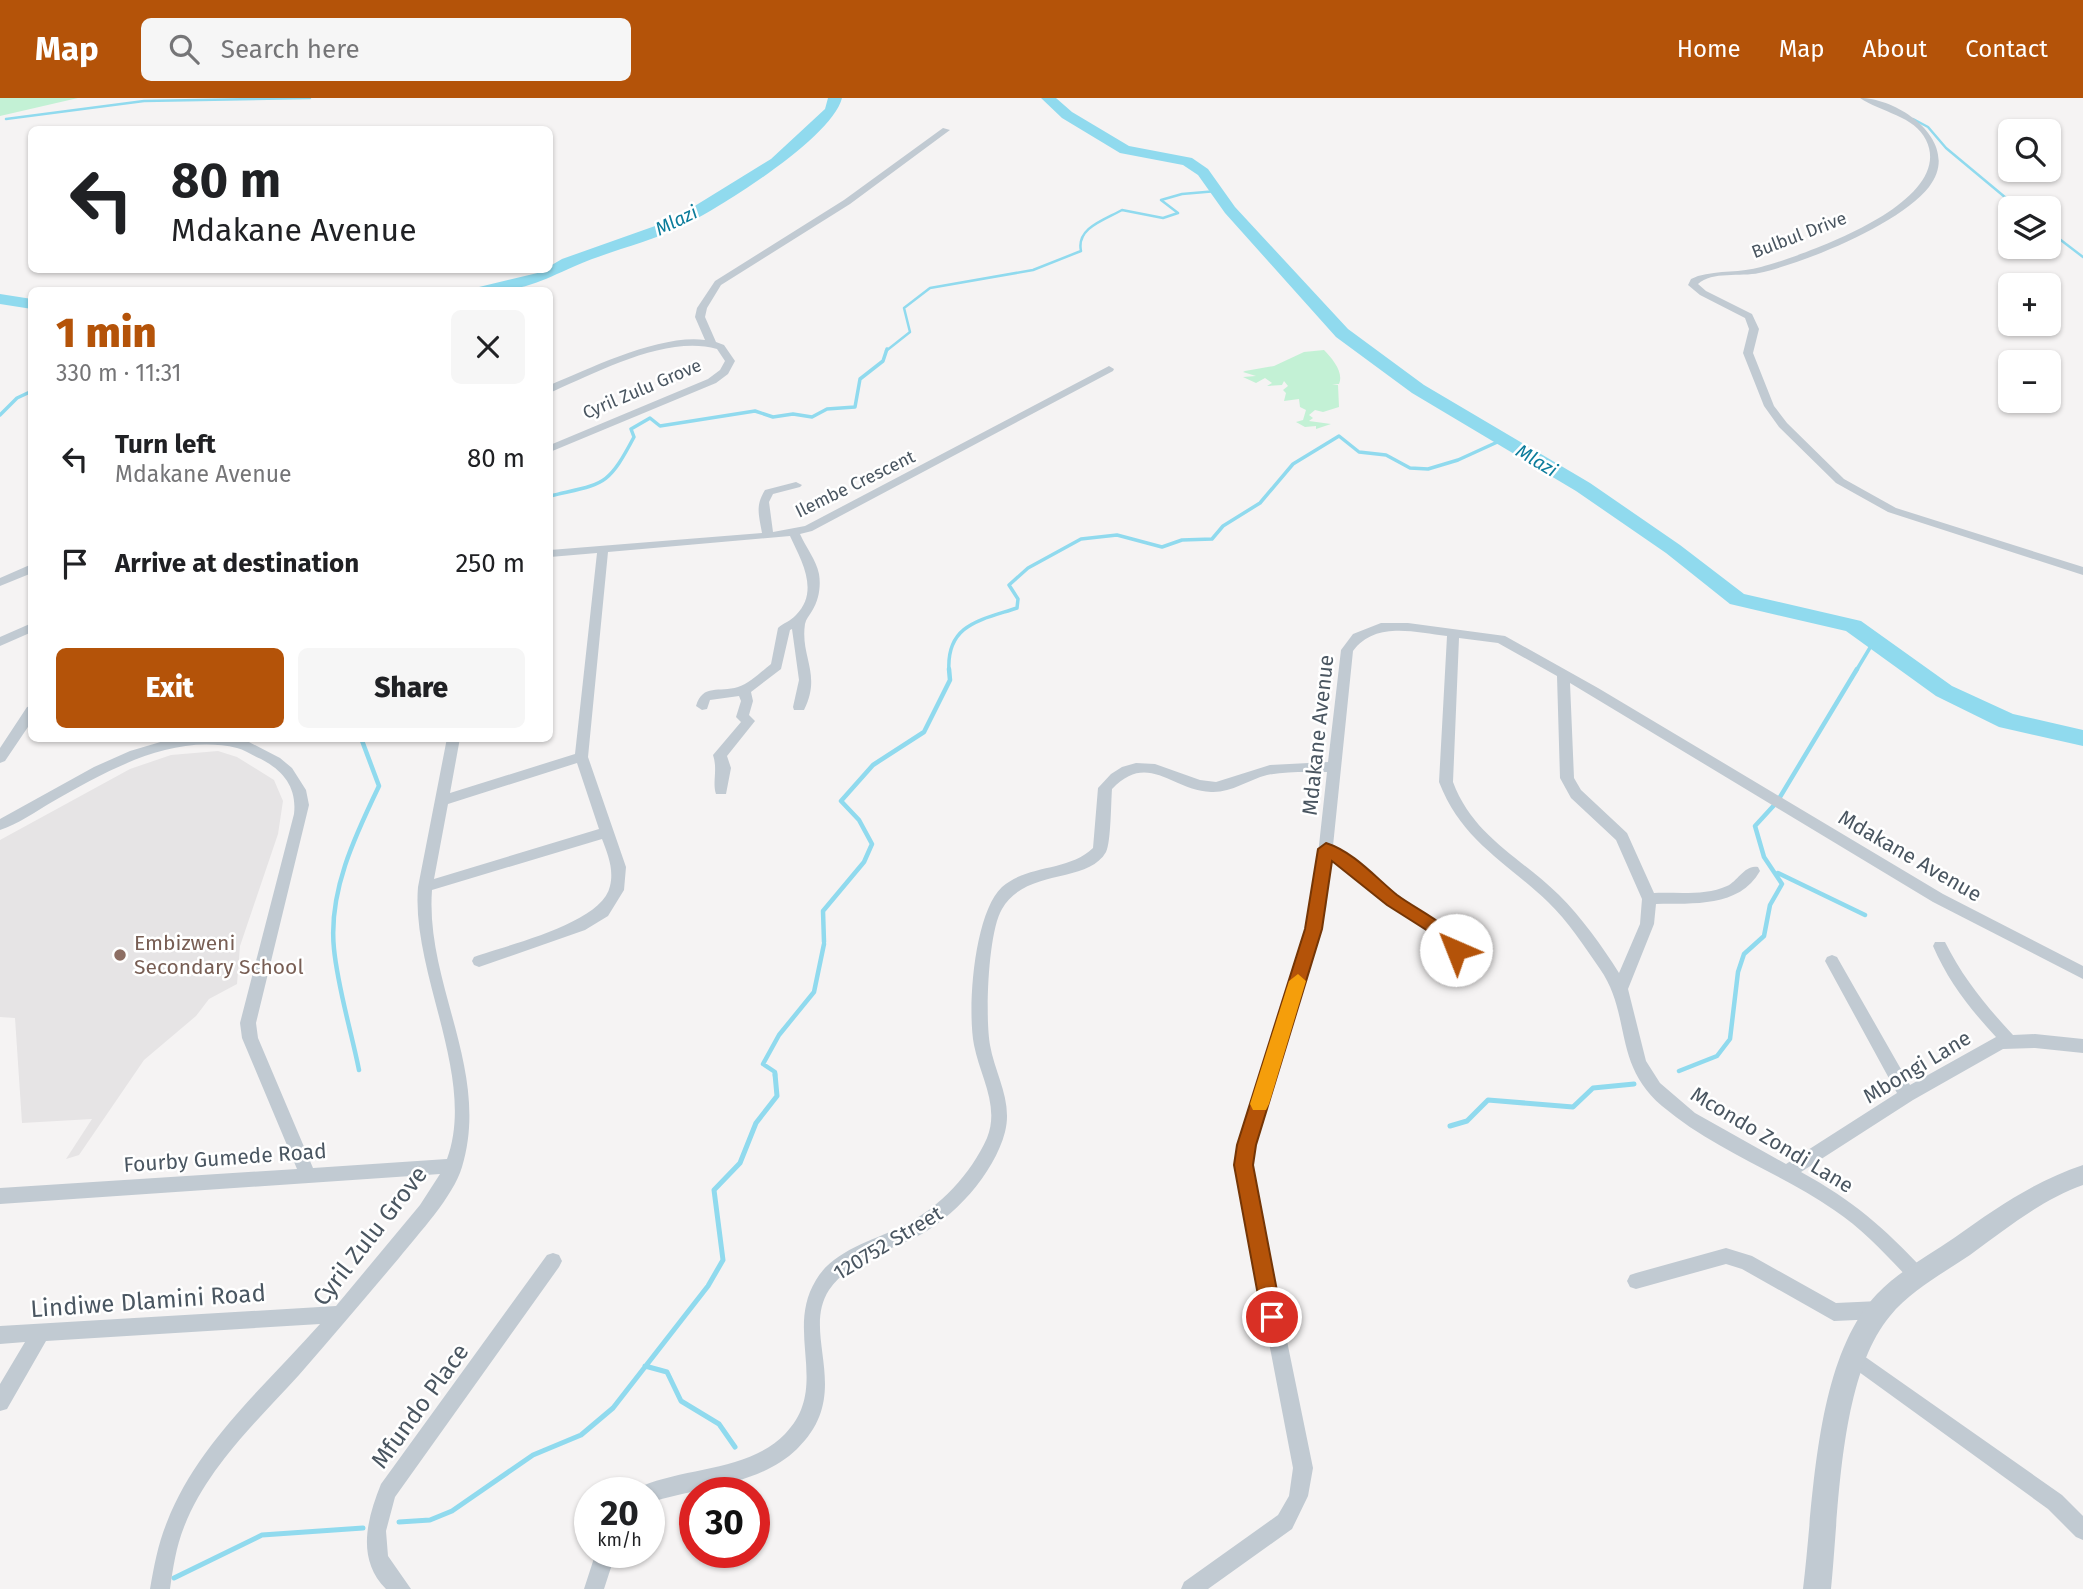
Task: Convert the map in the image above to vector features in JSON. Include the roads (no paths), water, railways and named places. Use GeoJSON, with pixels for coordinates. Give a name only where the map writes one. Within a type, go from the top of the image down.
{"type":"FeatureCollection","features":[{"type":"Feature","properties":{"kind":"street","name":"Bulbul Drive"},"geometry":{"type":"LineString","coordinates":[[1864,98],[1903,117],[1930,139],[1936,155],[1935,167],[1920,193],[1899,210],[1844,238],[1761,270],[1703,277],[1693,281],[1693,285],[1703,293],[1749,316],[1754,329],[1748,353],[1769,406],[1783,425],[1840,481],[1892,510],[2083,571]]}},
{"type":"Feature","properties":{"kind":"street","name":"Cyril Zulu Grove"},"geometry":{"type":"LineString","coordinates":[[553,448],[719,377],[728,367],[729,356],[722,347],[710,342],[700,317],[702,308],[718,282],[838,208],[946,130]]}},
{"type":"Feature","properties":{"kind":"street"},"geometry":{"type":"LineString","coordinates":[[553,388],[674,343],[710,342]]}},
{"type":"Feature","properties":{"kind":"street","name":"Ilembe Crescent"},"geometry":{"type":"LineString","coordinates":[[553,552],[794,533],[831,519],[1110,369]]}},
{"type":"Feature","properties":{"kind":"street"},"geometry":{"type":"LineString","coordinates":[[768,536],[763,502],[769,492],[796,485]]}},
{"type":"Feature","properties":{"kind":"street"},"geometry":{"type":"LineString","coordinates":[[794,533],[798,545],[806,554],[813,586],[811,607],[799,622],[796,636],[807,667],[807,688],[799,708]]}},
{"type":"Feature","properties":{"kind":"street"},"geometry":{"type":"LineString","coordinates":[[479,961],[553,937],[603,912],[612,901],[620,880],[619,867],[581,757],[603,549]]}},
{"type":"Feature","properties":{"kind":"street"},"geometry":{"type":"LineString","coordinates":[[0,582],[28,570]]}},
{"type":"Feature","properties":{"kind":"street"},"geometry":{"type":"LineString","coordinates":[[702,706],[705,696],[744,691],[777,666],[784,628],[799,622]]}},
{"type":"Feature","properties":{"kind":"street","name":"Mdakane Avenue"},"geometry":{"type":"LineString","coordinates":[[1191,1589],[1286,1522],[1297,1506],[1302,1487],[1303,1468],[1243,1165],[1316,919],[1326,849],[1345,660],[1351,644],[1362,634],[1381,627],[1453,632],[1501,639],[1938,898],[2083,973]]}},
{"type":"Feature","properties":{"kind":"street"},"geometry":{"type":"LineString","coordinates":[[0,642],[28,629]]}},
{"type":"Feature","properties":{"kind":"street","name":"Mcondo Zondi Lane"},"geometry":{"type":"LineString","coordinates":[[1453,632],[1446,782],[1454,805],[1473,830],[1561,905],[1620,989],[1626,1030],[1639,1066],[1665,1099],[1695,1121],[1861,1220],[1918,1276]]}},
{"type":"Feature","properties":{"kind":"street"},"geometry":{"type":"LineString","coordinates":[[1563,674],[1567,778],[1576,794],[1622,837],[1649,899],[1645,932],[1620,989]]}},
{"type":"Feature","properties":{"kind":"street"},"geometry":{"type":"LineString","coordinates":[[721,790],[724,768],[720,755],[749,720],[743,717],[747,701],[744,691]]}},
{"type":"Feature","properties":{"kind":"street"},"geometry":{"type":"LineString","coordinates":[[0,758],[28,716]]}},
{"type":"Feature","properties":{"kind":"street"},"geometry":{"type":"LineString","coordinates":[[0,825],[142,751],[177,742]]}},
{"type":"Feature","properties":{"kind":"street"},"geometry":{"type":"LineString","coordinates":[[234,742],[267,755],[294,778],[301,792],[301,814],[248,1023],[250,1038],[308,1176]]}},
{"type":"Feature","properties":{"kind":"street","name":"Cyril Zulu Grove"},"geometry":{"type":"LineString","coordinates":[[160,1589],[162,1561],[174,1522],[192,1486],[221,1448],[341,1314],[428,1208],[454,1166],[463,1114],[424,927],[425,887],[453,742]]}},
{"type":"Feature","properties":{"kind":"street"},"geometry":{"type":"LineString","coordinates":[[442,801],[581,757]]}},
{"type":"Feature","properties":{"kind":"street","name":"120752 Street"},"geometry":{"type":"LineString","coordinates":[[665,1487],[745,1468],[773,1457],[793,1441],[811,1415],[819,1392],[811,1322],[813,1304],[823,1284],[839,1267],[943,1211],[960,1195],[985,1157],[998,1130],[1000,1107],[980,1032],[986,938],[996,904],[1009,889],[1044,872],[1095,858],[1100,850],[1105,788],[1129,769],[1163,769],[1193,784],[1208,787],[1226,785],[1269,770],[1334,768]]}},
{"type":"Feature","properties":{"kind":"street"},"geometry":{"type":"LineString","coordinates":[[425,887],[607,832]]}},
{"type":"Feature","properties":{"kind":"street"},"geometry":{"type":"LineString","coordinates":[[1326,849],[1355,867],[1393,900],[1434,926],[1456,950]]}},
{"type":"Feature","properties":{"kind":"street"},"geometry":{"type":"LineString","coordinates":[[1649,899],[1731,891],[1747,882],[1753,871]]}},
{"type":"Feature","properties":{"kind":"street"},"geometry":{"type":"LineString","coordinates":[[1940,946],[1948,966],[1970,1001],[2009,1041]]}},
{"type":"Feature","properties":{"kind":"street"},"geometry":{"type":"LineString","coordinates":[[1832,961],[1907,1095]]}},
{"type":"Feature","properties":{"kind":"street","name":"Mbongi Lane"},"geometry":{"type":"LineString","coordinates":[[1786,1173],[1907,1095],[2001,1042],[2083,1045]]}},
{"type":"Feature","properties":{"kind":"street","name":"Fourby Gumede Road"},"geometry":{"type":"LineString","coordinates":[[0,1196],[454,1166]]}},
{"type":"Feature","properties":{"kind":"street"},"geometry":{"type":"LineString","coordinates":[[1817,1589],[1838,1403],[1854,1358],[1879,1310],[1918,1276],[2036,1195],[2063,1181],[2083,1175]]}},
{"type":"Feature","properties":{"kind":"street"},"geometry":{"type":"LineString","coordinates":[[1636,1281],[1726,1256],[1746,1262],[1834,1312],[1879,1310]]}},
{"type":"Feature","properties":{"kind":"street","name":"Mfundo Place"},"geometry":{"type":"LineString","coordinates":[[401,1589],[381,1566],[373,1542],[377,1516],[388,1491],[553,1261]]}},
{"type":"Feature","properties":{"kind":"street","name":"Lindiwe Dlamini Road"},"geometry":{"type":"LineString","coordinates":[[0,1335],[341,1314]]}},
{"type":"Feature","properties":{"kind":"street"},"geometry":{"type":"LineString","coordinates":[[0,1402],[41,1333]]}},
{"type":"Feature","properties":{"kind":"street"},"geometry":{"type":"LineString","coordinates":[[1854,1358],[2055,1502],[2083,1530]]}},
{"type":"Feature","properties":{"kind":"street"},"geometry":{"type":"LineString","coordinates":[[594,1589],[601,1568]]}},
{"type":"Feature","properties":{"kind":"waterway"},"geometry":{"type":"LineString","coordinates":[[6,119],[144,101],[310,98]]}},
{"type":"Feature","properties":{"kind":"waterway","name":"Mlazi"},"geometry":{"type":"LineString","coordinates":[[553,271],[568,262],[677,223],[776,162],[832,110],[835,98]]}},
{"type":"Feature","properties":{"kind":"waterway","name":"Mlazi"},"geometry":{"type":"LineString","coordinates":[[1048,98],[1067,115],[1125,150],[1187,161],[1203,172],[1230,210],[1342,333],[1418,389],[1583,487],[1673,549],[1737,599],[1853,626],[1944,691],[2007,721],[2083,738]]}},
{"type":"Feature","properties":{"kind":"waterway"},"geometry":{"type":"LineString","coordinates":[[1913,119],[1928,127],[1946,148],[2004,196]]}},
{"type":"Feature","properties":{"kind":"waterway"},"geometry":{"type":"LineString","coordinates":[[886,351],[910,332],[904,308],[930,288],[1033,270],[1081,251],[1083,236],[1087,231],[1122,210],[1163,218],[1178,213],[1161,200],[1182,194],[1217,191]]}},
{"type":"Feature","properties":{"kind":"waterway"},"geometry":{"type":"LineString","coordinates":[[2061,240],[2083,257]]}},
{"type":"Feature","properties":{"kind":"waterway","name":"Mlazi"},"geometry":{"type":"LineString","coordinates":[[499,287],[541,278],[549,273]]}},
{"type":"Feature","properties":{"kind":"waterway","name":"Mlazi"},"geometry":{"type":"LineString","coordinates":[[0,299],[28,303]]}},
{"type":"Feature","properties":{"kind":"waterway"},"geometry":{"type":"LineString","coordinates":[[553,495],[593,485],[610,475],[634,437],[631,429],[650,418],[660,426],[755,411],[773,417],[793,414],[812,417],[827,409],[855,407],[860,379],[883,361],[886,351]]}},
{"type":"Feature","properties":{"kind":"waterway"},"geometry":{"type":"LineString","coordinates":[[0,415],[17,398],[28,393]]}},
{"type":"Feature","properties":{"kind":"waterway"},"geometry":{"type":"LineString","coordinates":[[949,670],[953,643],[968,626],[1017,608],[1018,599],[1009,585],[1028,568],[1081,539],[1117,535],[1162,547],[1182,540],[1212,539],[1223,526],[1260,503],[1293,464],[1339,436],[1359,452],[1386,455],[1410,468],[1428,469],[1458,460],[1504,439]]}},
{"type":"Feature","properties":{"kind":"waterway"},"geometry":{"type":"LineString","coordinates":[[1856,671],[1874,641]]}},
{"type":"Feature","properties":{"kind":"waterway"},"geometry":{"type":"LineString","coordinates":[[1679,1071],[1717,1056],[1730,1039],[1738,972],[1744,954],[1764,936],[1770,905],[1782,884],[1764,857],[1755,826],[1777,802],[1857,669]]}},
{"type":"Feature","properties":{"kind":"waterway"},"geometry":{"type":"LineString","coordinates":[[824,942],[823,911],[864,862],[872,844],[859,820],[841,801],[873,765],[924,732],[950,680],[949,670]]}},
{"type":"Feature","properties":{"kind":"waterway"},"geometry":{"type":"LineString","coordinates":[[359,1070],[338,979],[333,928],[345,865],[379,786],[362,742]]}},
{"type":"Feature","properties":{"kind":"waterway"},"geometry":{"type":"LineString","coordinates":[[1778,873],[1865,915]]}},
{"type":"Feature","properties":{"kind":"waterway"},"geometry":{"type":"LineString","coordinates":[[775,1074],[763,1064],[779,1035],[814,992],[824,944]]}},
{"type":"Feature","properties":{"kind":"waterway"},"geometry":{"type":"LineString","coordinates":[[646,1366],[708,1286],[723,1260],[714,1190],[740,1163],[756,1123],[777,1096],[775,1074]]}},
{"type":"Feature","properties":{"kind":"waterway"},"geometry":{"type":"LineString","coordinates":[[1450,1126],[1467,1121],[1488,1100],[1573,1107],[1593,1088],[1634,1084]]}},
{"type":"Feature","properties":{"kind":"waterway"},"geometry":{"type":"LineString","coordinates":[[399,1522],[430,1520],[452,1511],[533,1455],[581,1435],[613,1408],[646,1366]]}},
{"type":"Feature","properties":{"kind":"waterway"},"geometry":{"type":"LineString","coordinates":[[646,1366],[667,1372],[681,1401],[719,1424],[735,1447]]}},
{"type":"Feature","properties":{"kind":"waterway"},"geometry":{"type":"LineString","coordinates":[[174,1578],[262,1535],[363,1528]]}},
{"type":"Feature","properties":{"kind":"place","name":"Embizweni Secondary School"},"geometry":{"type":"Point","coordinates":[120,955]}}]}
